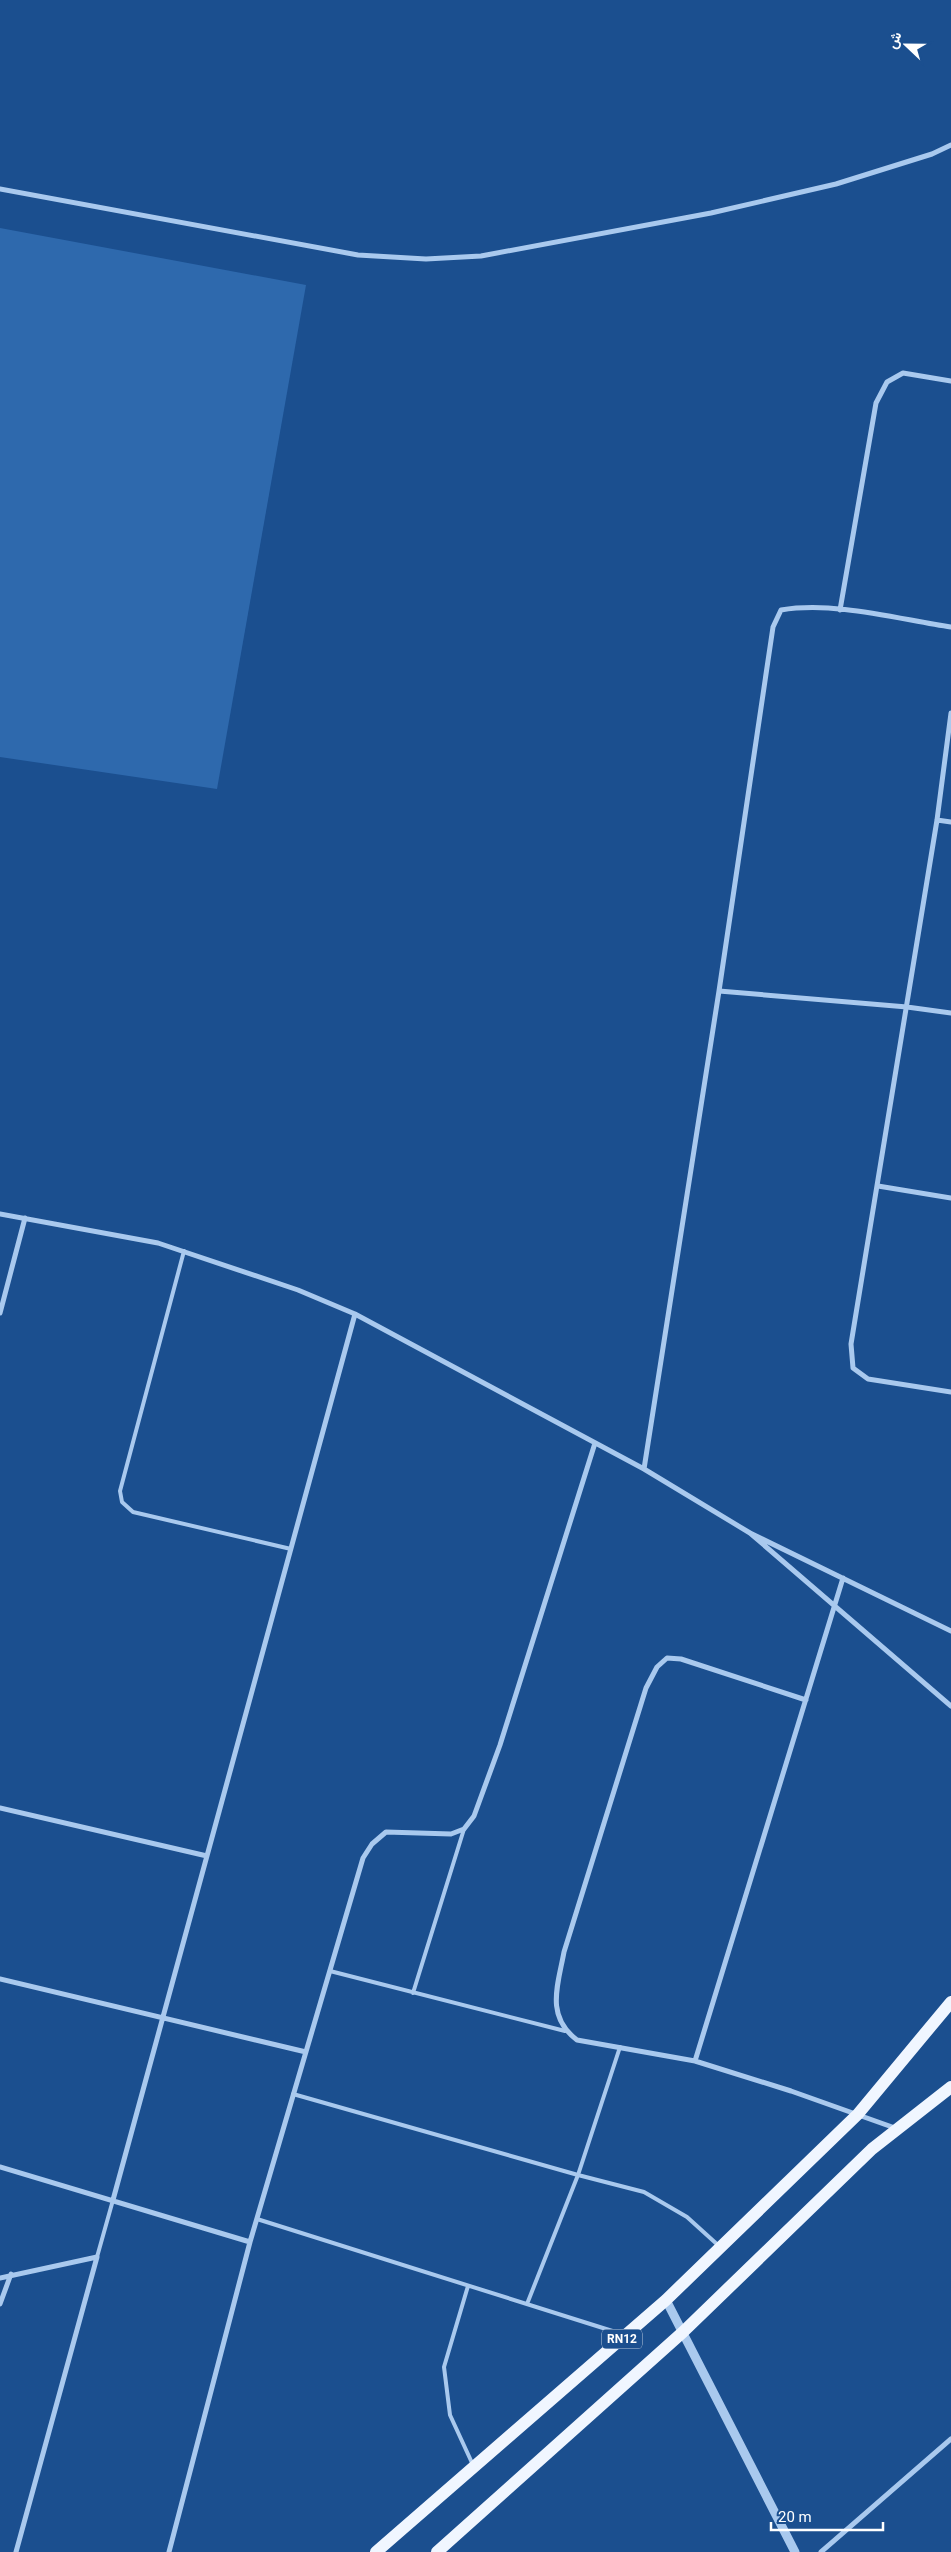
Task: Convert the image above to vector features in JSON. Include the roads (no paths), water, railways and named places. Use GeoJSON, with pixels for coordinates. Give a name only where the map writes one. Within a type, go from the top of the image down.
{"type":"FeatureCollection","features":[{"type":"Feature","properties":{"kind":"main road","name":"RN12"},"geometry":{"type":"LineString","coordinates":[[376,2552],[666,2300],[858,2114],[951,2002]]}},
{"type":"Feature","properties":{"kind":"main road","name":"RN12"},"geometry":{"type":"LineString","coordinates":[[437,2552],[682,2332],[872,2149],[951,2087]]}},
{"type":"Feature","properties":{"kind":"street"},"geometry":{"type":"LineString","coordinates":[[0,189],[358,256],[463,257],[481,256],[730,208],[836,184],[932,154],[951,145]]}},
{"type":"Feature","properties":{"kind":"street"},"geometry":{"type":"LineString","coordinates":[[840,610],[876,403],[887,382],[902,373],[951,382]]}},
{"type":"Feature","properties":{"kind":"street"},"geometry":{"type":"LineString","coordinates":[[644,1469],[719,991],[773,628],[781,610],[797,607],[840,610],[951,627]]}},
{"type":"Feature","properties":{"kind":"street"},"geometry":{"type":"LineString","coordinates":[[951,713],[937,820],[852,1344],[853,1368],[868,1379],[951,1392]]}},
{"type":"Feature","properties":{"kind":"street"},"geometry":{"type":"LineString","coordinates":[[937,820],[951,822]]}},
{"type":"Feature","properties":{"kind":"street"},"geometry":{"type":"LineString","coordinates":[[719,991],[907,1007],[951,1013]]}},
{"type":"Feature","properties":{"kind":"street"},"geometry":{"type":"LineString","coordinates":[[878,1186],[951,1198]]}},
{"type":"Feature","properties":{"kind":"street"},"geometry":{"type":"LineString","coordinates":[[0,1214],[158,1243],[298,1290],[355,1314],[644,1469],[750,1533],[951,1631]]}},
{"type":"Feature","properties":{"kind":"street"},"geometry":{"type":"LineString","coordinates":[[0,1313],[24,1218]]}},
{"type":"Feature","properties":{"kind":"street"},"geometry":{"type":"LineString","coordinates":[[113,2200],[355,1314]]}},
{"type":"Feature","properties":{"kind":"street"},"geometry":{"type":"LineString","coordinates":[[169,2552],[250,2242],[363,1858],[372,1844],[386,1832],[451,1834],[464,1829],[474,1816],[500,1744],[595,1443]]}},
{"type":"Feature","properties":{"kind":"street"},"geometry":{"type":"LineString","coordinates":[[750,1533],[951,1706]]}},
{"type":"Feature","properties":{"kind":"street"},"geometry":{"type":"LineString","coordinates":[[695,2061],[843,1578]]}},
{"type":"Feature","properties":{"kind":"street"},"geometry":{"type":"LineString","coordinates":[[806,1700],[681,1660],[667,1658],[658,1667],[646,1688],[564,1952],[557,1990],[557,2013],[565,2031],[577,2040],[695,2061],[858,2114],[898,2129]]}},
{"type":"Feature","properties":{"kind":"street"},"geometry":{"type":"LineString","coordinates":[[0,1808],[207,1856]]}},
{"type":"Feature","properties":{"kind":"street"},"geometry":{"type":"LineString","coordinates":[[0,1979],[306,2052]]}},
{"type":"Feature","properties":{"kind":"street"},"geometry":{"type":"LineString","coordinates":[[0,2167],[250,2242]]}},
{"type":"Feature","properties":{"kind":"street"},"geometry":{"type":"LineString","coordinates":[[0,2278],[11,2274],[97,2257],[16,2552]]}},
{"type":"Feature","properties":{"kind":"street"},"geometry":{"type":"LineString","coordinates":[[0,2304],[11,2274]]}},
{"type":"Feature","properties":{"kind":"street"},"geometry":{"type":"LineString","coordinates":[[666,2300],[796,2552]]}},
{"type":"Feature","properties":{"kind":"street"},"geometry":{"type":"LineString","coordinates":[[821,2552],[951,2439]]}},
{"type":"Feature","properties":{"kind":"lane"},"geometry":{"type":"LineString","coordinates":[[184,1251],[120,1491],[122,1502],[133,1512],[291,1549]]}},
{"type":"Feature","properties":{"kind":"lane"},"geometry":{"type":"LineString","coordinates":[[414,1993],[464,1829]]}},
{"type":"Feature","properties":{"kind":"lane"},"geometry":{"type":"LineString","coordinates":[[330,1971],[565,2031]]}},
{"type":"Feature","properties":{"kind":"lane"},"geometry":{"type":"LineString","coordinates":[[527,2304],[578,2176],[620,2047]]}},
{"type":"Feature","properties":{"kind":"lane"},"geometry":{"type":"LineString","coordinates":[[293,2094],[578,2176],[644,2192],[688,2218],[721,2247]]}},
{"type":"Feature","properties":{"kind":"lane"},"geometry":{"type":"LineString","coordinates":[[97,2257],[113,2200]]}},
{"type":"Feature","properties":{"kind":"lane"},"geometry":{"type":"LineString","coordinates":[[257,2218],[626,2336]]}},
{"type":"Feature","properties":{"kind":"lane"},"geometry":{"type":"LineString","coordinates":[[468,2286],[444,2367],[450,2415],[474,2467]]}}]}
